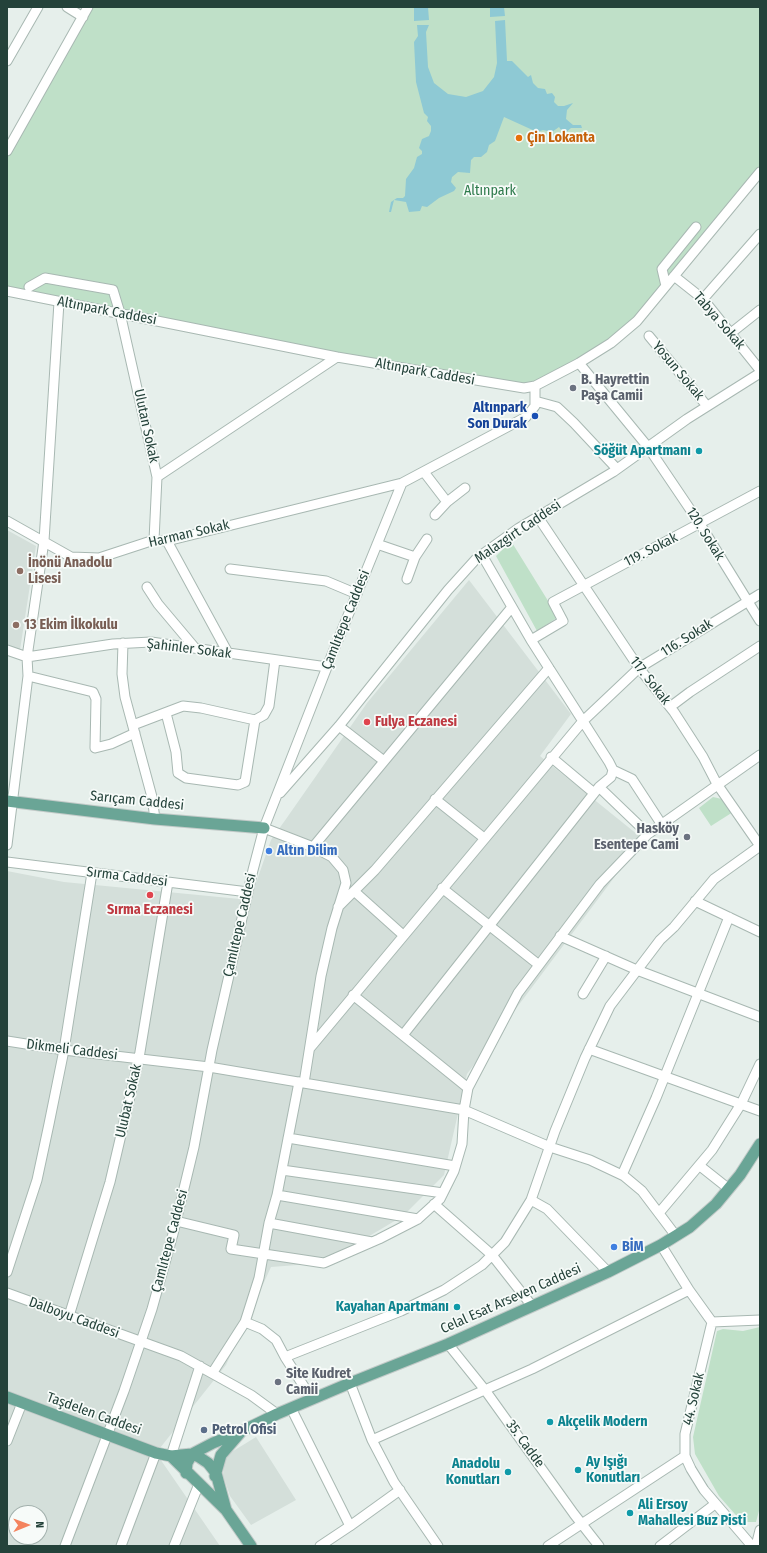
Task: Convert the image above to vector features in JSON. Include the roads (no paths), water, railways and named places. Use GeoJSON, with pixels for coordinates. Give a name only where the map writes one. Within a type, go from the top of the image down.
{"type":"FeatureCollection","features":[{"type":"Feature","properties":{"kind":"main road","name":"Sarıçam Caddesi"},"geometry":{"type":"LineString","coordinates":[[9,801],[155,820],[264,828]]}},
{"type":"Feature","properties":{"kind":"main road","name":"Celal Esat Arseven Caddesi"},"geometry":{"type":"LineString","coordinates":[[192,1454],[277,1414],[448,1344],[608,1272],[661,1245],[676,1236],[704,1214],[729,1189],[760,1144]]}},
{"type":"Feature","properties":{"kind":"main road","name":"Taşdelen Caddesi"},"geometry":{"type":"LineString","coordinates":[[7,1397],[156,1453],[171,1456],[192,1454]]}},
{"type":"Feature","properties":{"kind":"main road"},"geometry":{"type":"LineString","coordinates":[[199,1484],[208,1484],[212,1482],[221,1455],[240,1432]]}},
{"type":"Feature","properties":{"kind":"main road"},"geometry":{"type":"LineString","coordinates":[[186,1473],[187,1463],[192,1454],[208,1463],[216,1473],[226,1510]]}},
{"type":"Feature","properties":{"kind":"main road"},"geometry":{"type":"LineString","coordinates":[[171,1456],[186,1473],[226,1510],[251,1546]]}},
{"type":"Feature","properties":{"kind":"street"},"geometry":{"type":"LineString","coordinates":[[7,61],[38,7]]}},
{"type":"Feature","properties":{"kind":"street"},"geometry":{"type":"LineString","coordinates":[[68,7],[83,16]]}},
{"type":"Feature","properties":{"kind":"street"},"geometry":{"type":"LineString","coordinates":[[8,148],[88,7]]}},
{"type":"Feature","properties":{"kind":"street","name":"Altınpark Caddesi"},"geometry":{"type":"LineString","coordinates":[[7,291],[337,357],[508,387],[524,388],[535,386],[579,363],[611,343],[637,321],[760,172]]}},
{"type":"Feature","properties":{"kind":"street"},"geometry":{"type":"LineString","coordinates":[[666,286],[662,268],[696,226],[703,241]]}},
{"type":"Feature","properties":{"kind":"street"},"geometry":{"type":"LineString","coordinates":[[703,299],[760,234]]}},
{"type":"Feature","properties":{"kind":"street","name":"Tabya Sokak"},"geometry":{"type":"LineString","coordinates":[[674,276],[703,299],[760,370]]}},
{"type":"Feature","properties":{"kind":"street","name":"Ulutan Sokak"},"geometry":{"type":"LineString","coordinates":[[29,288],[45,278],[113,290],[120,313],[157,477],[154,540]]}},
{"type":"Feature","properties":{"kind":"street"},"geometry":{"type":"LineString","coordinates":[[7,845],[9,801],[28,676],[27,657],[44,541],[59,302]]}},
{"type":"Feature","properties":{"kind":"street"},"geometry":{"type":"LineString","coordinates":[[731,333],[760,310]]}},
{"type":"Feature","properties":{"kind":"street","name":"Yosun Sokak"},"geometry":{"type":"LineString","coordinates":[[649,336],[707,406]]}},
{"type":"Feature","properties":{"kind":"street"},"geometry":{"type":"LineString","coordinates":[[157,477],[337,357]]}},
{"type":"Feature","properties":{"kind":"street","name":"120. Sokak"},"geometry":{"type":"LineString","coordinates":[[579,363],[648,447],[700,524],[760,622]]}},
{"type":"Feature","properties":{"kind":"street","name":"Malazgirt Caddesi"},"geometry":{"type":"LineString","coordinates":[[276,798],[339,726],[448,590],[482,555],[538,517],[617,469],[707,406],[760,373]]}},
{"type":"Feature","properties":{"kind":"street"},"geometry":{"type":"LineString","coordinates":[[402,482],[424,472],[526,417],[535,406],[535,386]]}},
{"type":"Feature","properties":{"kind":"street"},"geometry":{"type":"LineString","coordinates":[[535,401],[557,407],[617,469]]}},
{"type":"Feature","properties":{"kind":"street"},"geometry":{"type":"LineString","coordinates":[[424,472],[447,502]]}},
{"type":"Feature","properties":{"kind":"street","name":"Harman Sokak"},"geometry":{"type":"LineString","coordinates":[[7,521],[44,541],[71,558],[99,558],[154,540],[167,541],[402,482]]}},
{"type":"Feature","properties":{"kind":"street","name":"Çamlıtepe Caddesi"},"geometry":{"type":"LineString","coordinates":[[65,1546],[108,1435],[152,1309],[194,1147],[209,1067],[248,892],[264,828],[402,482]]}},
{"type":"Feature","properties":{"kind":"street"},"geometry":{"type":"LineString","coordinates":[[435,515],[447,502],[465,488]]}},
{"type":"Feature","properties":{"kind":"street","name":"119. Sokak"},"geometry":{"type":"LineString","coordinates":[[531,640],[563,621],[552,602],[760,492]]}},
{"type":"Feature","properties":{"kind":"street","name":"117. Sokak"},"geometry":{"type":"LineString","coordinates":[[538,517],[639,668],[670,707],[703,757],[717,784],[760,846]]}},
{"type":"Feature","properties":{"kind":"street"},"geometry":{"type":"LineString","coordinates":[[406,579],[415,558],[427,539]]}},
{"type":"Feature","properties":{"kind":"street"},"geometry":{"type":"LineString","coordinates":[[167,541],[228,653]]}},
{"type":"Feature","properties":{"kind":"street"},"geometry":{"type":"LineString","coordinates":[[377,544],[415,558]]}},
{"type":"Feature","properties":{"kind":"street"},"geometry":{"type":"LineString","coordinates":[[403,1035],[596,790],[611,777],[612,770],[609,762],[531,640],[482,555]]}},
{"type":"Feature","properties":{"kind":"street"},"geometry":{"type":"LineString","coordinates":[[230,569],[326,581],[357,594]]}},
{"type":"Feature","properties":{"kind":"street"},"geometry":{"type":"LineString","coordinates":[[147,587],[158,604],[195,648]]}},
{"type":"Feature","properties":{"kind":"street","name":"116. Sokak"},"geometry":{"type":"LineString","coordinates":[[310,1048],[583,720],[639,668],[760,594]]}},
{"type":"Feature","properties":{"kind":"street"},"geometry":{"type":"LineString","coordinates":[[313,846],[512,607]]}},
{"type":"Feature","properties":{"kind":"street","name":"Şahinler Sokak"},"geometry":{"type":"LineString","coordinates":[[27,657],[123,643],[151,642],[327,667]]}},
{"type":"Feature","properties":{"kind":"street"},"geometry":{"type":"LineString","coordinates":[[123,643],[122,674],[125,698],[152,797],[155,820]]}},
{"type":"Feature","properties":{"kind":"street"},"geometry":{"type":"LineString","coordinates":[[670,707],[760,646]]}},
{"type":"Feature","properties":{"kind":"street"},"geometry":{"type":"LineString","coordinates":[[7,650],[27,657]]}},
{"type":"Feature","properties":{"kind":"street"},"geometry":{"type":"LineString","coordinates":[[28,676],[93,692],[96,699],[95,748],[111,744],[134,729],[184,706],[255,720],[264,714],[269,706],[275,660]]}},
{"type":"Feature","properties":{"kind":"street"},"geometry":{"type":"LineString","coordinates":[[338,907],[375,870],[549,668]]}},
{"type":"Feature","properties":{"kind":"street"},"geometry":{"type":"LineString","coordinates":[[166,713],[176,752],[178,773],[186,778],[238,785],[245,782],[255,720]]}},
{"type":"Feature","properties":{"kind":"street"},"geometry":{"type":"LineString","coordinates":[[339,726],[384,761]]}},
{"type":"Feature","properties":{"kind":"street"},"geometry":{"type":"LineString","coordinates":[[176,1221],[234,1235],[231,1249],[324,1263],[372,1242],[418,1219],[443,1193],[455,1166],[462,1144],[464,1110],[468,1088],[518,993],[560,936],[600,884],[648,834],[760,755]]}},
{"type":"Feature","properties":{"kind":"street"},"geometry":{"type":"LineString","coordinates":[[551,757],[596,790],[648,834]]}},
{"type":"Feature","properties":{"kind":"street"},"geometry":{"type":"LineString","coordinates":[[612,770],[632,779],[662,825]]}},
{"type":"Feature","properties":{"kind":"street"},"geometry":{"type":"LineString","coordinates":[[435,799],[484,838]]}},
{"type":"Feature","properties":{"kind":"street"},"geometry":{"type":"LineString","coordinates":[[213,1372],[245,1322],[259,1278],[269,1223],[277,1195],[288,1138],[310,1048],[321,976],[332,928],[346,883],[343,870],[332,857],[313,846],[264,828]]}},
{"type":"Feature","properties":{"kind":"street"},"geometry":{"type":"LineString","coordinates":[[285,1357],[394,1314],[444,1290],[482,1265],[505,1242],[531,1200],[588,1049],[608,1009],[660,940],[674,928],[714,879],[760,846]]}},
{"type":"Feature","properties":{"kind":"street","name":"Sırma Caddesi"},"geometry":{"type":"LineString","coordinates":[[7,862],[248,892]]}},
{"type":"Feature","properties":{"kind":"street"},"geometry":{"type":"LineString","coordinates":[[7,1272],[37,1180],[64,1050],[92,873]]}},
{"type":"Feature","properties":{"kind":"street","name":"Ulubat Sokak"},"geometry":{"type":"LineString","coordinates":[[69,1316],[110,1182],[139,1058],[168,882]]}},
{"type":"Feature","properties":{"kind":"street"},"geometry":{"type":"LineString","coordinates":[[442,888],[539,965]]}},
{"type":"Feature","properties":{"kind":"street"},"geometry":{"type":"LineString","coordinates":[[354,891],[403,935]]}},
{"type":"Feature","properties":{"kind":"street"},"geometry":{"type":"LineString","coordinates":[[695,901],[760,932]]}},
{"type":"Feature","properties":{"kind":"street"},"geometry":{"type":"LineString","coordinates":[[622,1175],[637,1142],[729,917]]}},
{"type":"Feature","properties":{"kind":"street"},"geometry":{"type":"LineString","coordinates":[[560,936],[637,970],[760,1017]]}},
{"type":"Feature","properties":{"kind":"street"},"geometry":{"type":"LineString","coordinates":[[583,994],[606,956]]}},
{"type":"Feature","properties":{"kind":"street"},"geometry":{"type":"LineString","coordinates":[[353,995],[468,1088]]}},
{"type":"Feature","properties":{"kind":"street","name":"Dikmeli Caddesi"},"geometry":{"type":"LineString","coordinates":[[7,1041],[64,1050],[209,1067],[464,1110],[550,1147],[590,1160],[622,1175],[642,1191],[676,1236]]}},
{"type":"Feature","properties":{"kind":"street"},"geometry":{"type":"LineString","coordinates":[[588,1049],[760,1111]]}},
{"type":"Feature","properties":{"kind":"street"},"geometry":{"type":"LineString","coordinates":[[659,1212],[700,1166],[712,1150],[741,1104],[760,1064]]}},
{"type":"Feature","properties":{"kind":"street"},"geometry":{"type":"LineString","coordinates":[[288,1138],[455,1166]]}},
{"type":"Feature","properties":{"kind":"street"},"geometry":{"type":"LineString","coordinates":[[700,1166],[729,1189]]}},
{"type":"Feature","properties":{"kind":"street"},"geometry":{"type":"LineString","coordinates":[[282,1170],[443,1193]]}},
{"type":"Feature","properties":{"kind":"street"},"geometry":{"type":"LineString","coordinates":[[277,1195],[418,1219]]}},
{"type":"Feature","properties":{"kind":"street"},"geometry":{"type":"LineString","coordinates":[[531,1200],[547,1209],[608,1272]]}},
{"type":"Feature","properties":{"kind":"street"},"geometry":{"type":"LineString","coordinates":[[434,1204],[492,1255],[532,1306]]}},
{"type":"Feature","properties":{"kind":"street"},"geometry":{"type":"LineString","coordinates":[[269,1223],[372,1242]]}},
{"type":"Feature","properties":{"kind":"street"},"geometry":{"type":"LineString","coordinates":[[661,1245],[689,1290],[712,1322],[760,1320]]}},
{"type":"Feature","properties":{"kind":"street"},"geometry":{"type":"LineString","coordinates":[[372,1440],[485,1390],[607,1332],[689,1290]]}},
{"type":"Feature","properties":{"kind":"street","name":"Dalboyu Caddesi"},"geometry":{"type":"LineString","coordinates":[[7,1293],[140,1343],[182,1356],[213,1372],[251,1395],[277,1414]]}},
{"type":"Feature","properties":{"kind":"street"},"geometry":{"type":"LineString","coordinates":[[245,1322],[262,1329],[276,1340],[312,1399]]}},
{"type":"Feature","properties":{"kind":"street","name":"44. Sokak"},"geometry":{"type":"LineString","coordinates":[[712,1322],[685,1434],[685,1456],[691,1469],[715,1504],[752,1546]]}},
{"type":"Feature","properties":{"kind":"street","name":"35. Cadde"},"geometry":{"type":"LineString","coordinates":[[448,1344],[485,1390],[599,1546]]}},
{"type":"Feature","properties":{"kind":"street"},"geometry":{"type":"LineString","coordinates":[[171,1456],[200,1366]]}},
{"type":"Feature","properties":{"kind":"street"},"geometry":{"type":"LineString","coordinates":[[350,1383],[372,1440],[400,1490],[438,1546]]}},
{"type":"Feature","properties":{"kind":"street"},"geometry":{"type":"LineString","coordinates":[[7,1441],[22,1403]]}},
{"type":"Feature","properties":{"kind":"street"},"geometry":{"type":"LineString","coordinates":[[291,1408],[350,1526]]}},
{"type":"Feature","properties":{"kind":"street"},"geometry":{"type":"LineString","coordinates":[[120,1546],[156,1453]]}},
{"type":"Feature","properties":{"kind":"street"},"geometry":{"type":"LineString","coordinates":[[548,1546],[685,1456]]}},
{"type":"Feature","properties":{"kind":"street"},"geometry":{"type":"LineString","coordinates":[[174,1546],[199,1484]]}},
{"type":"Feature","properties":{"kind":"street"},"geometry":{"type":"LineString","coordinates":[[320,1546],[400,1490]]}},
{"type":"Feature","properties":{"kind":"street"},"geometry":{"type":"LineString","coordinates":[[660,1546],[715,1504]]}},
{"type":"Feature","properties":{"kind":"street"},"geometry":{"type":"LineString","coordinates":[[756,1546],[760,1530]]}},
{"type":"Feature","properties":{"kind":"water"},"geometry":{"type":"Polygon","coordinates":[[[414,7],[428,7],[429,20],[414,21],[414,7]]]}},
{"type":"Feature","properties":{"kind":"water"},"geometry":{"type":"Polygon","coordinates":[[[490,7],[504,7],[505,16],[490,17],[490,7]]]}},
{"type":"Feature","properties":{"kind":"water"},"geometry":{"type":"Polygon","coordinates":[[[505,20],[507,61],[512,61],[528,77],[531,75],[533,83],[538,88],[545,89],[547,94],[552,93],[555,97],[554,102],[558,106],[573,103],[567,110],[566,119],[573,125],[581,125],[582,128],[571,128],[564,134],[559,127],[552,132],[543,130],[537,132],[504,117],[495,141],[489,145],[487,152],[481,157],[474,157],[471,160],[470,173],[458,172],[452,177],[451,182],[456,188],[454,191],[439,198],[427,207],[422,206],[420,211],[409,212],[406,202],[394,200],[405,196],[406,179],[414,168],[417,157],[422,154],[422,151],[419,148],[422,139],[429,136],[431,131],[431,126],[427,121],[428,117],[424,113],[416,82],[414,42],[418,36],[417,25],[429,25],[426,32],[428,67],[434,83],[448,94],[466,97],[483,91],[494,77],[497,63],[495,21],[505,20]]]}},
{"type":"Feature","properties":{"kind":"water"},"geometry":{"type":"Polygon","coordinates":[[[394,200],[391,212],[389,212],[391,202],[394,200]]]}},
{"type":"Feature","properties":{"kind":"place","name":"Çin Lokanta"},"geometry":{"type":"Point","coordinates":[519,138]}},
{"type":"Feature","properties":{"kind":"place","name":"B. Hayrettin Paşa Camii"},"geometry":{"type":"Point","coordinates":[573,388]}},
{"type":"Feature","properties":{"kind":"place","name":"Altınpark Son Durak"},"geometry":{"type":"Point","coordinates":[535,416]}},
{"type":"Feature","properties":{"kind":"place","name":"Söğüt Apartmanı"},"geometry":{"type":"Point","coordinates":[699,451]}},
{"type":"Feature","properties":{"kind":"place","name":"İnönü Anadolu Lisesi"},"geometry":{"type":"Point","coordinates":[20,571]}},
{"type":"Feature","properties":{"kind":"place","name":"13 Ekim İlkokulu"},"geometry":{"type":"Point","coordinates":[16,625]}},
{"type":"Feature","properties":{"kind":"place","name":"Fulya Eczanesi"},"geometry":{"type":"Point","coordinates":[367,722]}},
{"type":"Feature","properties":{"kind":"place","name":"Hasköy Esentepe Cami"},"geometry":{"type":"Point","coordinates":[687,837]}},
{"type":"Feature","properties":{"kind":"place","name":"Altın Dilim"},"geometry":{"type":"Point","coordinates":[269,851]}},
{"type":"Feature","properties":{"kind":"place","name":"Sırma Eczanesi"},"geometry":{"type":"Point","coordinates":[150,895]}},
{"type":"Feature","properties":{"kind":"place","name":"BİM"},"geometry":{"type":"Point","coordinates":[614,1247]}},
{"type":"Feature","properties":{"kind":"place","name":"Kayahan Apartmanı"},"geometry":{"type":"Point","coordinates":[457,1307]}},
{"type":"Feature","properties":{"kind":"place","name":"Site Kudret Camii"},"geometry":{"type":"Point","coordinates":[278,1382]}},
{"type":"Feature","properties":{"kind":"place","name":"Akçelik Modern"},"geometry":{"type":"Point","coordinates":[550,1422]}},
{"type":"Feature","properties":{"kind":"place","name":"Petrol Ofisi"},"geometry":{"type":"Point","coordinates":[204,1430]}},
{"type":"Feature","properties":{"kind":"place","name":"Ay Işığı Konutları"},"geometry":{"type":"Point","coordinates":[578,1470]}},
{"type":"Feature","properties":{"kind":"place","name":"Anadolu Konutları"},"geometry":{"type":"Point","coordinates":[508,1472]}},
{"type":"Feature","properties":{"kind":"place","name":"Ali Ersoy Mahallesi̇ Buz Pisti"},"geometry":{"type":"Point","coordinates":[630,1513]}},
{"type":"Feature","properties":{"kind":"park label","name":"Altınpark"},"geometry":{"type":"Point","coordinates":[490,191]}}]}
